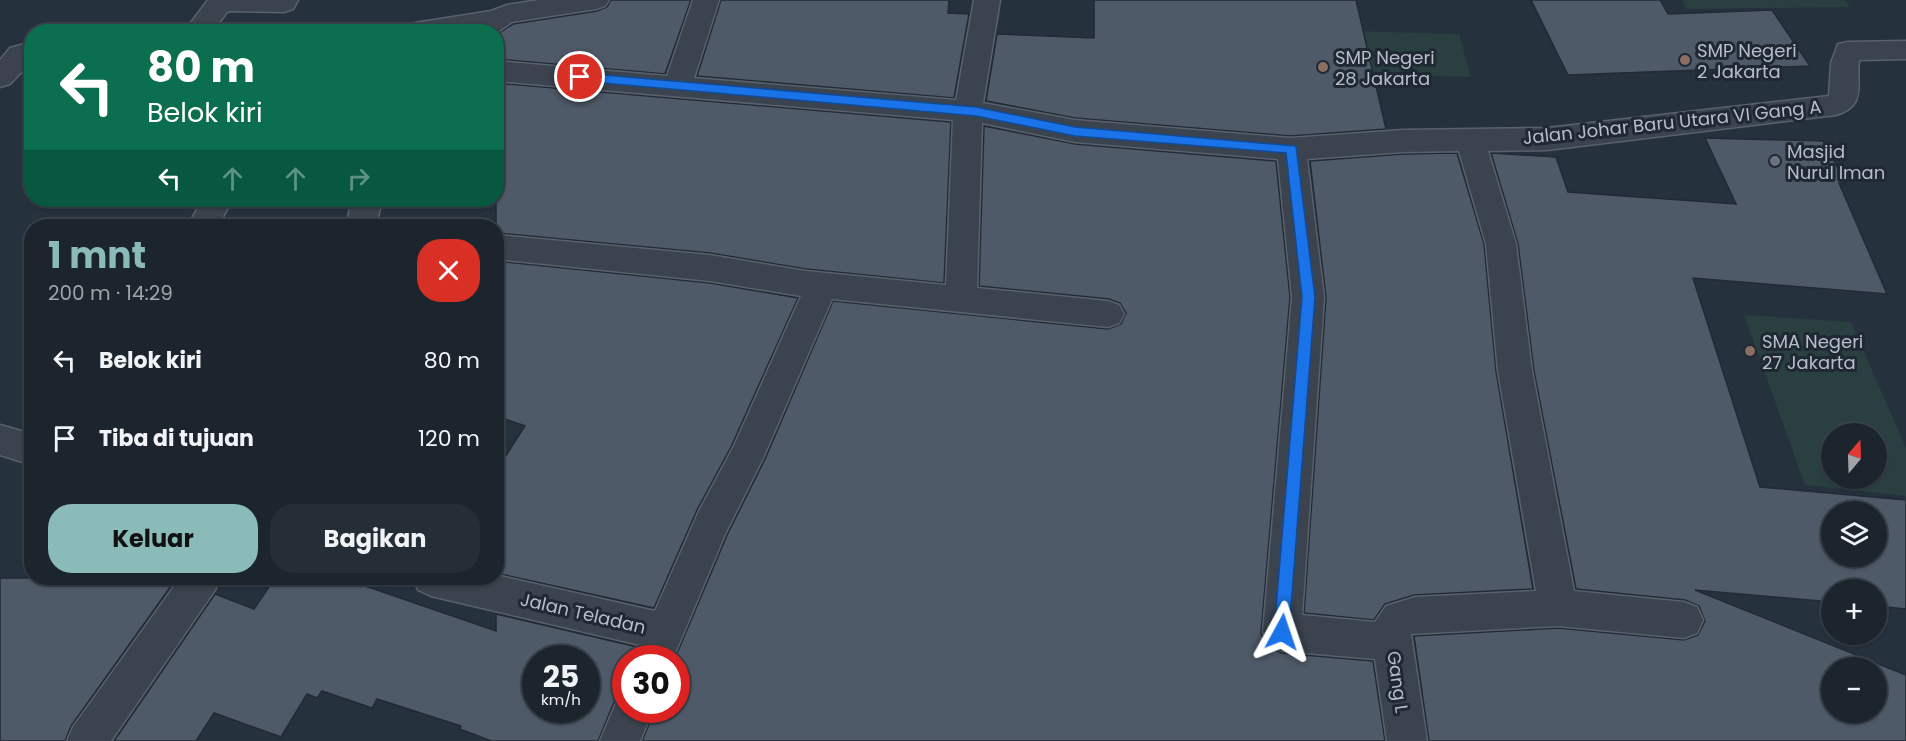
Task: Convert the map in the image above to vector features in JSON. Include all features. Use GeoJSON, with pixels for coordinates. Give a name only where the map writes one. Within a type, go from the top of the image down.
{"type":"FeatureCollection","features":[{"type":"Feature","properties":{"kind":"street"},"geometry":{"type":"LineString","coordinates":[[458,24],[596,0]]}},
{"type":"Feature","properties":{"kind":"street"},"geometry":{"type":"LineString","coordinates":[[678,85],[706,0]]}},
{"type":"Feature","properties":{"kind":"street"},"geometry":{"type":"LineString","coordinates":[[961,299],[968,111],[987,0]]}},
{"type":"Feature","properties":{"kind":"street"},"geometry":{"type":"LineString","coordinates":[[203,24],[218,5],[231,2],[285,2],[273,24]]}},
{"type":"Feature","properties":{"kind":"street","name":"Jalan Johar Baru Utara VI Gang A"},"geometry":{"type":"LineString","coordinates":[[504,72],[968,111],[1075,132],[1291,149],[1403,141],[1547,139],[1836,105],[1844,100],[1845,58],[1848,51],[1906,50]]}},
{"type":"Feature","properties":{"kind":"street"},"geometry":{"type":"LineString","coordinates":[[0,77],[20,55],[24,54]]}},
{"type":"Feature","properties":{"kind":"street"},"geometry":{"type":"LineString","coordinates":[[1470,140],[1501,244],[1515,371],[1558,608]]}},
{"type":"Feature","properties":{"kind":"street","name":"Gang L"},"geometry":{"type":"LineString","coordinates":[[1291,149],[1308,297],[1282,632],[1392,642],[1407,741]]}},
{"type":"Feature","properties":{"kind":"street"},"geometry":{"type":"LineString","coordinates":[[504,248],[710,268],[820,284],[1108,314]]}},
{"type":"Feature","properties":{"kind":"street"},"geometry":{"type":"LineString","coordinates":[[659,645],[712,522],[746,458],[819,292],[820,284]]}},
{"type":"Feature","properties":{"kind":"street"},"geometry":{"type":"LineString","coordinates":[[0,440],[24,448]]}},
{"type":"Feature","properties":{"kind":"street"},"geometry":{"type":"LineString","coordinates":[[87,741],[197,585]]}},
{"type":"Feature","properties":{"kind":"street","name":"Jalan Teladan"},"geometry":{"type":"LineString","coordinates":[[455,585],[659,645]]}},
{"type":"Feature","properties":{"kind":"street"},"geometry":{"type":"LineString","coordinates":[[1392,642],[1392,627],[1400,619],[1415,615],[1558,608],[1684,620]]}},
{"type":"Feature","properties":{"kind":"street"},"geometry":{"type":"LineString","coordinates":[[621,741],[628,723]]}},
{"type":"Feature","properties":{"kind":"green space"},"geometry":{"type":"Polygon","coordinates":[[[1682,0],[1845,0],[1850,7],[1687,9],[1682,0]]]}},
{"type":"Feature","properties":{"kind":"green space"},"geometry":{"type":"Polygon","coordinates":[[[1282,29],[1459,34],[1471,77],[1290,72],[1282,29]]]}},
{"type":"Feature","properties":{"kind":"green space"},"geometry":{"type":"Polygon","coordinates":[[[1744,315],[1851,322],[1906,448],[1906,496],[1842,489],[1887,489],[1887,423],[1821,423],[1821,487],[1805,485],[1744,315]]]}},
{"type":"Feature","properties":{"kind":"building"},"geometry":{"type":"Polygon","coordinates":[[[611,0],[691,0],[665,74],[504,60],[504,30],[513,24],[597,11],[607,7],[611,0]]]}},
{"type":"Feature","properties":{"kind":"building"},"geometry":{"type":"Polygon","coordinates":[[[721,0],[949,0],[948,13],[969,14],[954,98],[697,76],[721,0]]]}},
{"type":"Feature","properties":{"kind":"building"},"geometry":{"type":"Polygon","coordinates":[[[1094,0],[1356,0],[1386,129],[1291,136],[1075,118],[986,101],[997,34],[1094,38],[1094,0]]]}},
{"type":"Feature","properties":{"kind":"building"},"geometry":{"type":"Polygon","coordinates":[[[1531,0],[1660,0],[1668,14],[1772,10],[1810,66],[1568,75],[1531,0]]]}},
{"type":"Feature","properties":{"kind":"building"},"geometry":{"type":"Polygon","coordinates":[[[504,84],[951,122],[944,283],[806,269],[710,253],[504,234],[504,219],[496,219],[496,207],[504,207],[504,84]]]}},
{"type":"Feature","properties":{"kind":"building"},"geometry":{"type":"Polygon","coordinates":[[[984,126],[1075,144],[1276,161],[1290,297],[1261,633],[1268,647],[1282,653],[1373,661],[1385,741],[642,741],[650,723],[690,723],[690,645],[681,645],[728,533],[765,459],[833,301],[1108,329],[1121,324],[1126,313],[1120,303],[1109,299],[979,286],[984,126]]]}},
{"type":"Feature","properties":{"kind":"building"},"geometry":{"type":"Polygon","coordinates":[[[1705,138],[1823,141],[1846,183],[1839,183],[1887,294],[1693,278],[1760,487],[1906,500],[1906,609],[1887,607],[1887,579],[1821,579],[1821,601],[1695,590],[1821,641],[1821,645],[1832,645],[1861,657],[1821,657],[1821,723],[1887,723],[1887,667],[1906,675],[1906,741],[1429,741],[1414,636],[1558,628],[1684,640],[1698,635],[1705,621],[1699,606],[1685,600],[1576,589],[1534,371],[1518,244],[1491,153],[1556,157],[1568,192],[1736,204],[1705,138]]]}},
{"type":"Feature","properties":{"kind":"building"},"geometry":{"type":"Polygon","coordinates":[[[1457,153],[1484,244],[1496,371],[1533,589],[1414,595],[1385,604],[1374,620],[1304,613],[1326,297],[1310,161],[1403,154],[1457,153]]]}},
{"type":"Feature","properties":{"kind":"building"},"geometry":{"type":"Polygon","coordinates":[[[504,262],[710,283],[798,298],[731,447],[697,510],[654,608],[504,575],[504,459],[525,426],[504,419],[504,262]]]}},
{"type":"Feature","properties":{"kind":"building"},"geometry":{"type":"Polygon","coordinates":[[[0,578],[24,578],[24,585],[172,585],[71,726],[65,741],[0,741],[0,578]]]}},
{"type":"Feature","properties":{"kind":"building"},"geometry":{"type":"Polygon","coordinates":[[[270,585],[362,585],[496,631],[496,614],[628,645],[612,645],[612,707],[598,741],[491,741],[460,729],[461,726],[377,699],[372,708],[322,691],[317,698],[307,694],[281,737],[214,713],[196,741],[114,741],[215,594],[254,609],[270,585]]]}},
{"type":"Feature","properties":{"kind":"place","name":"SMP Negeri 2 Jakarta"},"geometry":{"type":"Point","coordinates":[1685,60]}},
{"type":"Feature","properties":{"kind":"place","name":"SMP Negeri 28 Jakarta"},"geometry":{"type":"Point","coordinates":[1323,67]}},
{"type":"Feature","properties":{"kind":"place","name":"Masjid Nurul Iman"},"geometry":{"type":"Point","coordinates":[1775,161]}},
{"type":"Feature","properties":{"kind":"place","name":"SMA Negeri 27 Jakarta"},"geometry":{"type":"Point","coordinates":[1750,351]}},
{"type":"Feature","properties":{"kind":"route"},"geometry":{"type":"LineString","coordinates":[[580,77],[976,112],[1075,132],[1291,149],[1308,297],[1282,632]]}}]}
